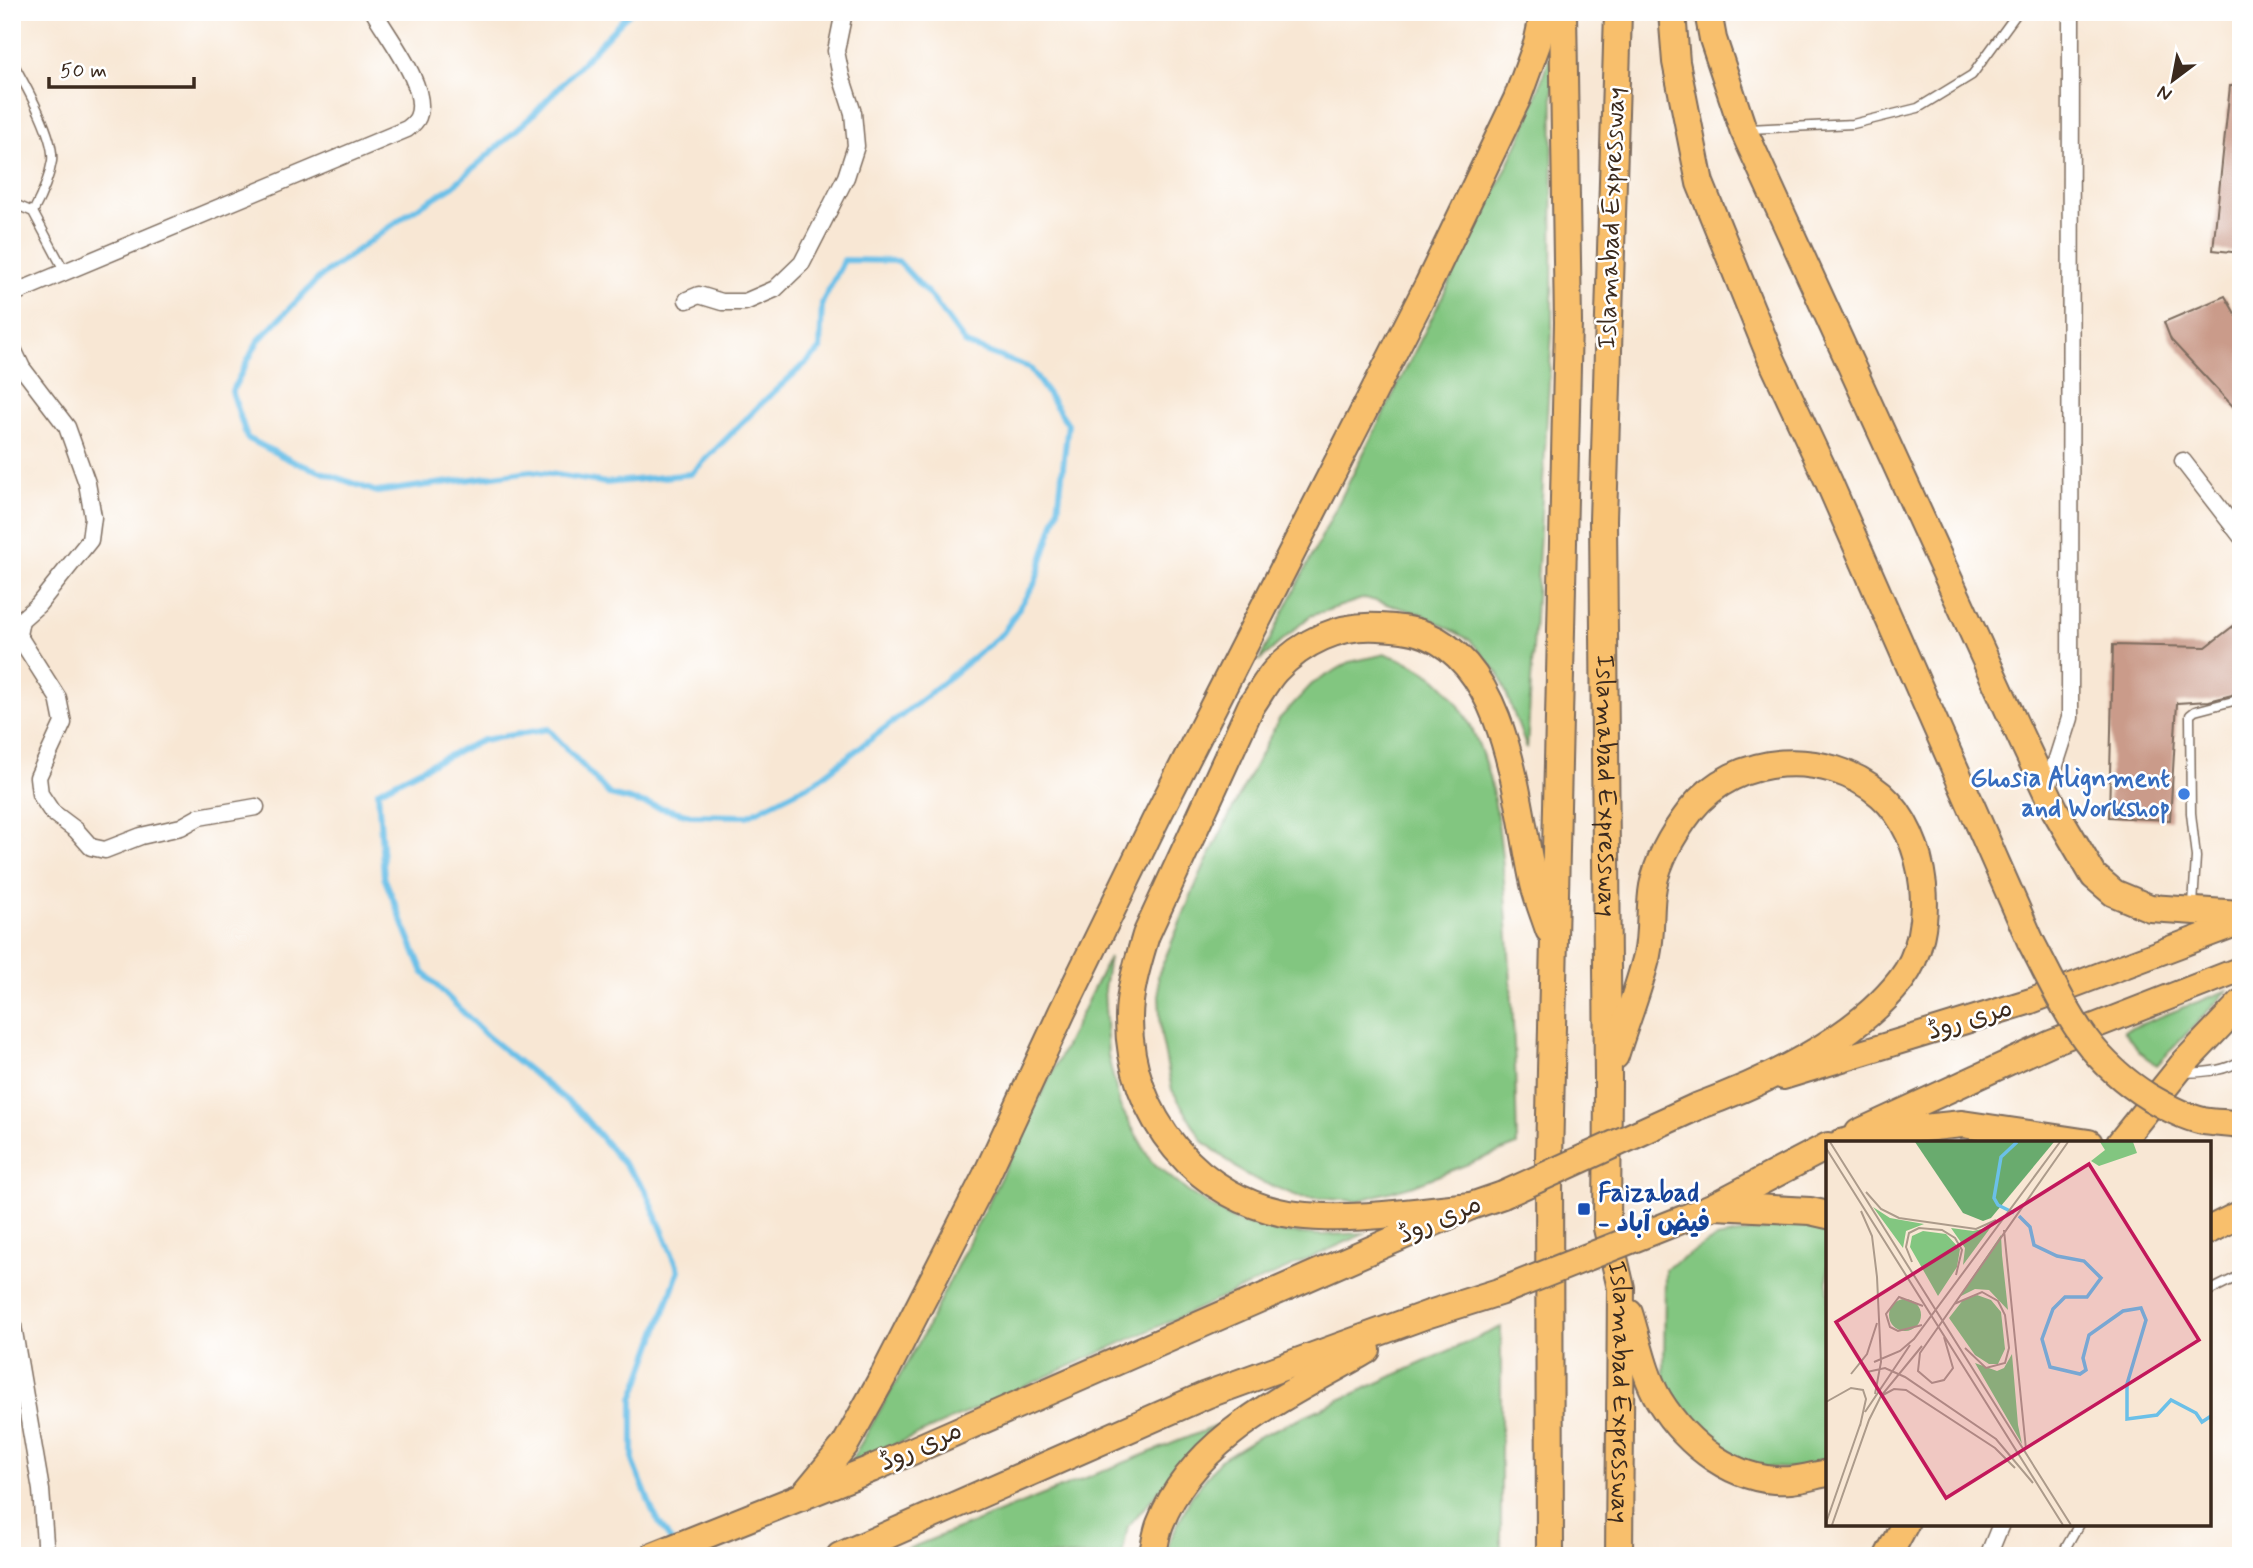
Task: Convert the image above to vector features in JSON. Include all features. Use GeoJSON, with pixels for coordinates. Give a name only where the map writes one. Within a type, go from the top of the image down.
{"type":"FeatureCollection","features":[{"type":"Feature","properties":{"kind":"highway"},"geometry":{"type":"LineString","coordinates":[[802,1496],[845,1445],[986,1176],[1156,818],[1428,285],[1517,99],[1537,44],[1544,12]]}},
{"type":"Feature","properties":{"kind":"highway","name":"Islamabad Expressway"},"geometry":{"type":"LineString","coordinates":[[1550,1556],[1549,1159],[1568,322],[1563,12]]}},
{"type":"Feature","properties":{"kind":"highway","name":"Islamabad Expressway"},"geometry":{"type":"LineString","coordinates":[[1618,12],[1603,520],[1607,1228],[1621,1288],[1619,1556]]}},
{"type":"Feature","properties":{"kind":"highway"},"geometry":{"type":"LineString","coordinates":[[1672,12],[1676,62],[1700,183],[1771,358],[2031,942],[2073,1022],[2111,1070],[2154,1100],[2185,1115],[2204,1121],[2241,1125]]}},
{"type":"Feature","properties":{"kind":"highway"},"geometry":{"type":"LineString","coordinates":[[1708,12],[1713,39],[1742,129],[2055,810],[2094,876],[2114,893],[2150,908],[2241,914]]}},
{"type":"Feature","properties":{"kind":"highway"},"geometry":{"type":"LineString","coordinates":[[1471,1206],[1335,1218],[1295,1215],[1259,1207],[1230,1194],[1200,1175],[1178,1152],[1160,1127],[1144,1094],[1133,1057],[1129,1018],[1135,973],[1142,948],[1251,706],[1275,672],[1303,646],[1334,631],[1372,626],[1400,628],[1427,635],[1455,654],[1476,677],[1492,706],[1504,740],[1535,887],[1555,948]]}},
{"type":"Feature","properties":{"kind":"highway"},"geometry":{"type":"LineString","coordinates":[[1608,1078],[1647,954],[1654,884],[1664,853],[1677,829],[1692,808],[1715,787],[1740,773],[1769,764],[1795,761],[1824,766],[1857,780],[1881,796],[1901,819],[1912,842],[1924,884],[1923,925],[1916,954],[1902,979],[1839,1038],[1745,1089]]}},
{"type":"Feature","properties":{"kind":"highway"},"geometry":{"type":"LineString","coordinates":[[2122,1141],[2175,1074],[2241,1003]]}},
{"type":"Feature","properties":{"kind":"highway","name":"مری روڈ"},"geometry":{"type":"LineString","coordinates":[[653,1556],[871,1469],[1471,1206],[1503,1195],[1696,1107],[1745,1089]]}},
{"type":"Feature","properties":{"kind":"highway"},"geometry":{"type":"LineString","coordinates":[[1847,1141],[1884,1132],[1962,1124],[2081,1141]]}},
{"type":"Feature","properties":{"kind":"highway"},"geometry":{"type":"LineString","coordinates":[[840,1556],[1206,1395],[1429,1314],[1502,1291],[1686,1218],[1826,1148]]}},
{"type":"Feature","properties":{"kind":"highway"},"geometry":{"type":"LineString","coordinates":[[1714,1206],[1810,1211],[1826,1215]]}},
{"type":"Feature","properties":{"kind":"highway"},"geometry":{"type":"LineString","coordinates":[[2211,1229],[2241,1214]]}},
{"type":"Feature","properties":{"kind":"highway"},"geometry":{"type":"LineString","coordinates":[[1621,1288],[1646,1369],[1658,1398],[1680,1429],[1713,1460],[1751,1477],[1789,1480],[1826,1473]]}},
{"type":"Feature","properties":{"kind":"highway"},"geometry":{"type":"LineString","coordinates":[[1152,1556],[1160,1524],[1182,1484],[1209,1452],[1251,1416],[1429,1314]]}},
{"type":"Feature","properties":{"kind":"highway"},"geometry":{"type":"LineString","coordinates":[[1888,1556],[1904,1526]]}},
{"type":"Feature","properties":{"kind":"highway"},"geometry":{"type":"LineString","coordinates":[[1544,1556],[1550,1529]]}},
{"type":"Feature","properties":{"kind":"main road","name":"مری روڈ"},"geometry":{"type":"LineString","coordinates":[[1745,1089],[2031,1001],[2241,922]]}},
{"type":"Feature","properties":{"kind":"main road"},"geometry":{"type":"LineString","coordinates":[[1840,1141],[2051,1043],[2241,968]]}},
{"type":"Feature","properties":{"kind":"street"},"geometry":{"type":"LineString","coordinates":[[12,294],[407,129],[418,120],[421,103],[418,87],[374,12]]}},
{"type":"Feature","properties":{"kind":"street"},"geometry":{"type":"LineString","coordinates":[[687,300],[699,295],[722,302],[745,302],[775,289],[802,263],[846,177],[856,146],[853,113],[836,51],[844,12]]}},
{"type":"Feature","properties":{"kind":"street"},"geometry":{"type":"LineString","coordinates":[[2047,790],[2070,718],[2071,12]]}},
{"type":"Feature","properties":{"kind":"street"},"geometry":{"type":"LineString","coordinates":[[12,347],[22,368],[67,427],[87,483],[93,517],[90,540],[38,605],[21,620],[18,635],[58,698],[63,723],[38,777],[40,794],[52,812],[76,830],[91,847],[105,850],[141,836],[181,827],[199,817],[256,807]]}},
{"type":"Feature","properties":{"kind":"street"},"geometry":{"type":"LineString","coordinates":[[2183,461],[2241,536]]}},
{"type":"Feature","properties":{"kind":"street"},"geometry":{"type":"LineString","coordinates":[[12,1320],[41,1490],[46,1556]]}},
{"type":"Feature","properties":{"kind":"street"},"geometry":{"type":"LineString","coordinates":[[1988,1556],[2000,1526]]}},
{"type":"Feature","properties":{"kind":"lane"},"geometry":{"type":"LineString","coordinates":[[1742,129],[1853,124],[1918,108],[1972,75],[2018,12]]}},
{"type":"Feature","properties":{"kind":"lane"},"geometry":{"type":"LineString","coordinates":[[12,61],[47,135],[52,160],[42,195],[33,212]]}},
{"type":"Feature","properties":{"kind":"lane"},"geometry":{"type":"LineString","coordinates":[[12,203],[33,212],[65,272]]}},
{"type":"Feature","properties":{"kind":"lane"},"geometry":{"type":"LineString","coordinates":[[2193,912],[2196,857],[2191,813],[2190,715],[2195,711],[2241,699]]}},
{"type":"Feature","properties":{"kind":"lane"},"geometry":{"type":"LineString","coordinates":[[2175,1074],[2211,1071],[2241,1060]]}},
{"type":"Feature","properties":{"kind":"lane"},"geometry":{"type":"LineString","coordinates":[[2211,1290],[2241,1275]]}},
{"type":"Feature","properties":{"kind":"lane"},"geometry":{"type":"LineString","coordinates":[[2061,1556],[2077,1526]]}},
{"type":"Feature","properties":{"kind":"green space"},"geometry":{"type":"Polygon","coordinates":[[[1553,47],[1552,332],[1527,749],[1499,674],[1470,640],[1422,614],[1365,598],[1310,616],[1259,661],[1499,184],[1525,128],[1553,47]]]}},
{"type":"Feature","properties":{"kind":"green space"},"geometry":{"type":"Polygon","coordinates":[[[1386,654],[1425,671],[1445,688],[1464,713],[1478,742],[1488,773],[1504,874],[1513,1015],[1517,1145],[1414,1185],[1357,1201],[1300,1197],[1247,1176],[1203,1141],[1172,1090],[1161,1035],[1158,975],[1200,875],[1279,719],[1312,684],[1350,662],[1386,654]]]}},
{"type":"Feature","properties":{"kind":"green space"},"geometry":{"type":"Polygon","coordinates":[[[1109,957],[1104,989],[1108,1056],[1120,1106],[1151,1161],[1187,1191],[1235,1221],[1275,1232],[1322,1235],[1366,1233],[848,1466],[922,1337],[1109,957]]]}},
{"type":"Feature","properties":{"kind":"green space"},"geometry":{"type":"Polygon","coordinates":[[[2228,990],[2157,1065],[2140,1053],[2124,1031],[2228,990]]]}},
{"type":"Feature","properties":{"kind":"green space"},"geometry":{"type":"Polygon","coordinates":[[[1804,1222],[1826,1228],[1826,1462],[1797,1469],[1762,1467],[1732,1456],[1683,1414],[1664,1375],[1665,1269],[1716,1238],[1804,1222]]]}},
{"type":"Feature","properties":{"kind":"green space"},"geometry":{"type":"Polygon","coordinates":[[[1501,1327],[1501,1556],[1168,1556],[1169,1542],[1191,1497],[1219,1461],[1258,1437],[1501,1327]]]}},
{"type":"Feature","properties":{"kind":"green space"},"geometry":{"type":"Polygon","coordinates":[[[1216,1426],[1128,1526],[1122,1556],[890,1556],[1216,1426]]]}},
{"type":"Feature","properties":{"kind":"building"},"geometry":{"type":"Polygon","coordinates":[[[2230,86],[2241,86],[2241,253],[2213,250],[2230,86]]]}},
{"type":"Feature","properties":{"kind":"building"},"geometry":{"type":"Polygon","coordinates":[[[2225,296],[2241,324],[2241,415],[2171,340],[2164,322],[2225,296]]]}},
{"type":"Feature","properties":{"kind":"building"},"geometry":{"type":"Polygon","coordinates":[[[2241,620],[2241,686],[2232,695],[2209,701],[2177,703],[2170,820],[2109,817],[2113,645],[2206,647],[2241,620]]]}},
{"type":"Feature","properties":{"kind":"waterway"},"geometry":{"type":"LineString","coordinates":[[630,12],[532,116],[453,186],[409,213],[320,277],[258,341],[232,391],[247,438],[294,462],[377,492],[531,471],[606,483],[691,474],[820,350],[822,303],[844,260],[898,261],[933,299],[966,344],[1030,368],[1068,424],[1058,510],[1035,583],[1003,633],[815,782],[747,816],[690,815],[610,795],[548,729],[483,740],[378,791],[384,877],[423,972],[487,1036],[577,1109],[645,1189],[679,1270],[633,1399],[633,1461],[653,1512],[672,1543]]}},
{"type":"Feature","properties":{"kind":"place","name":"Ghosia Alignment and Workshop"},"geometry":{"type":"Point","coordinates":[2184,794]}},
{"type":"Feature","properties":{"kind":"place","name":"Faizabad - فیض آباد"},"geometry":{"type":"Point","coordinates":[1584,1209]}}]}
